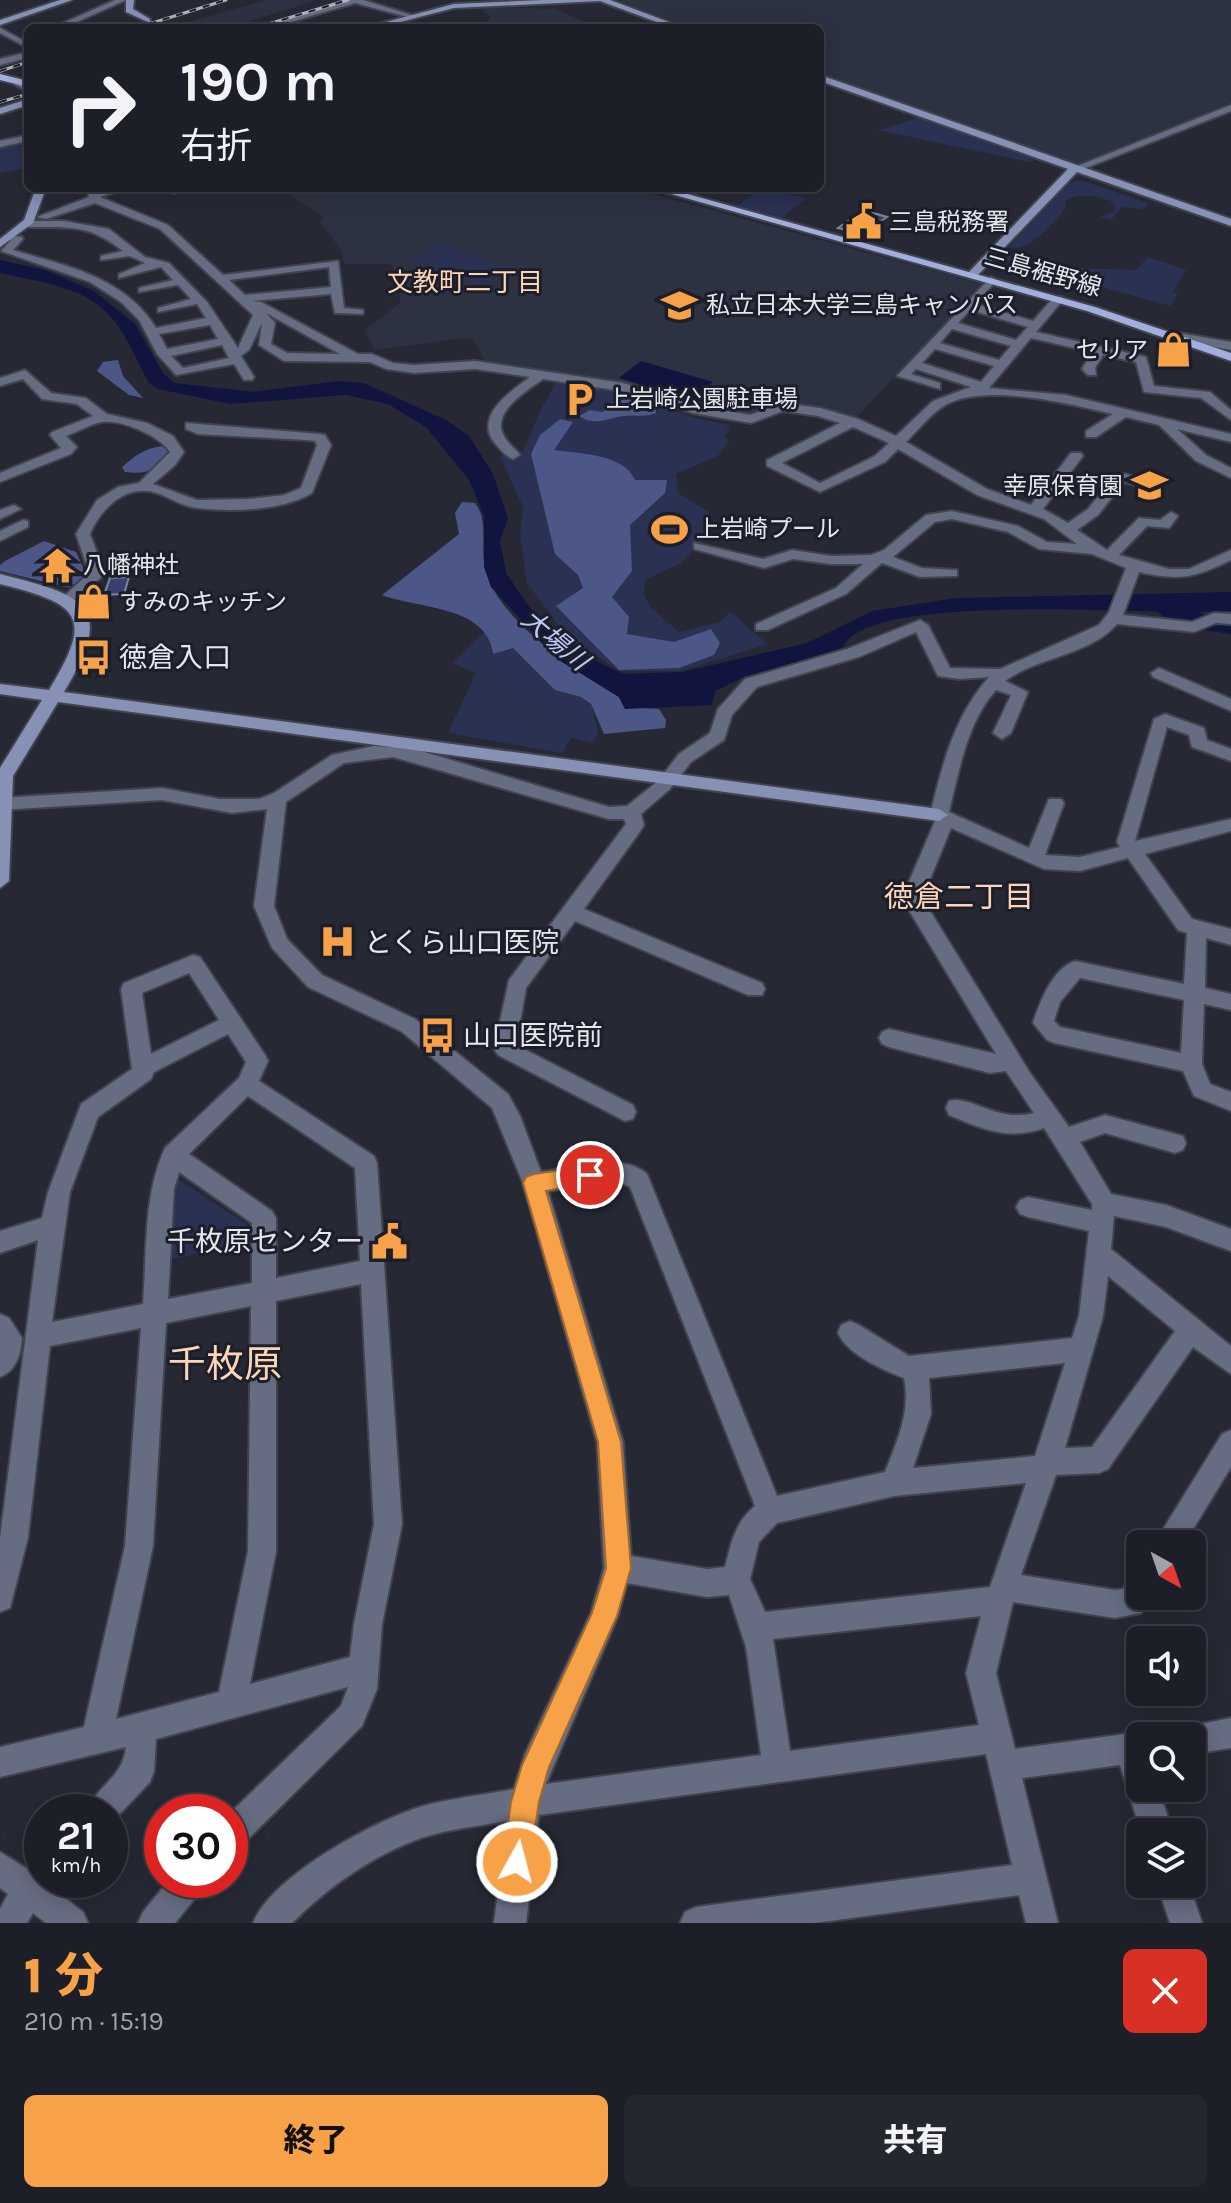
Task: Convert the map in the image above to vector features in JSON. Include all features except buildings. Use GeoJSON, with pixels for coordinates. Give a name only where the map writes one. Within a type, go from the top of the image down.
{"type":"FeatureCollection","features":[{"type":"Feature","properties":{"kind":"main road"},"geometry":{"type":"LineString","coordinates":[[0,77],[17,82]]}},
{"type":"Feature","properties":{"kind":"main road","name":"三島裾野線"},"geometry":{"type":"LineString","coordinates":[[670,192],[1058,299],[1179,337],[1231,357]]}},
{"type":"Feature","properties":{"kind":"street"},"geometry":{"type":"LineString","coordinates":[[0,23],[68,0]]}},
{"type":"Feature","properties":{"kind":"street"},"geometry":{"type":"LineString","coordinates":[[90,0],[119,1]]}},
{"type":"Feature","properties":{"kind":"street"},"geometry":{"type":"LineString","coordinates":[[130,0],[129,10],[147,21]]}},
{"type":"Feature","properties":{"kind":"street"},"geometry":{"type":"LineString","coordinates":[[275,24],[355,0],[411,16]]}},
{"type":"Feature","properties":{"kind":"street"},"geometry":{"type":"LineString","coordinates":[[382,24],[476,4],[553,5],[597,0]]}},
{"type":"Feature","properties":{"kind":"street"},"geometry":{"type":"LineString","coordinates":[[603,0],[670,24]]}},
{"type":"Feature","properties":{"kind":"street"},"geometry":{"type":"LineString","coordinates":[[65,24],[119,1]]}},
{"type":"Feature","properties":{"kind":"street"},"geometry":{"type":"LineString","coordinates":[[0,30],[24,44]]}},
{"type":"Feature","properties":{"kind":"street"},"geometry":{"type":"LineString","coordinates":[[0,43],[24,38]]}},
{"type":"Feature","properties":{"kind":"street"},"geometry":{"type":"LineString","coordinates":[[0,62],[24,56]]}},
{"type":"Feature","properties":{"kind":"street"},"geometry":{"type":"LineString","coordinates":[[824,79],[1184,209],[1231,223]]}},
{"type":"Feature","properties":{"kind":"street"},"geometry":{"type":"LineString","coordinates":[[17,82],[24,85]]}},
{"type":"Feature","properties":{"kind":"street"},"geometry":{"type":"LineString","coordinates":[[0,111],[24,103]]}},
{"type":"Feature","properties":{"kind":"street"},"geometry":{"type":"LineString","coordinates":[[972,275],[1067,174],[1231,108]]}},
{"type":"Feature","properties":{"kind":"street"},"geometry":{"type":"LineString","coordinates":[[0,144],[24,139]]}},
{"type":"Feature","properties":{"kind":"street"},"geometry":{"type":"LineString","coordinates":[[28,221],[39,192]]}},
{"type":"Feature","properties":{"kind":"street"},"geometry":{"type":"LineString","coordinates":[[5,239],[28,221],[93,194],[164,227],[247,299],[271,330],[265,345],[278,355],[375,358],[404,368],[435,369],[464,364],[623,387],[698,410],[751,419],[782,407],[853,422],[898,442],[982,492],[1034,511],[1069,529],[1101,553]]}},
{"type":"Feature","properties":{"kind":"street"},"geometry":{"type":"LineString","coordinates":[[1184,209],[1231,231]]}},
{"type":"Feature","properties":{"kind":"street"},"geometry":{"type":"LineString","coordinates":[[28,221],[100,230],[145,261],[165,265],[199,300],[248,377]]}},
{"type":"Feature","properties":{"kind":"street"},"geometry":{"type":"LineString","coordinates":[[5,239],[18,239],[6,251],[102,283],[128,302],[152,332],[163,354],[182,373],[235,358],[241,353],[260,313]]}},
{"type":"Feature","properties":{"kind":"street"},"geometry":{"type":"LineString","coordinates":[[105,258],[132,252]]}},
{"type":"Feature","properties":{"kind":"street"},"geometry":{"type":"LineString","coordinates":[[123,276],[156,263]]}},
{"type":"Feature","properties":{"kind":"street"},"geometry":{"type":"LineString","coordinates":[[222,278],[334,263],[340,313],[359,312]]}},
{"type":"Feature","properties":{"kind":"street"},"geometry":{"type":"LineString","coordinates":[[936,386],[903,376],[991,280]]}},
{"type":"Feature","properties":{"kind":"street"},"geometry":{"type":"LineString","coordinates":[[143,290],[181,281]]}},
{"type":"Feature","properties":{"kind":"street"},"geometry":{"type":"LineString","coordinates":[[247,299],[337,290]]}},
{"type":"Feature","properties":{"kind":"street"},"geometry":{"type":"LineString","coordinates":[[247,299],[319,335],[356,358]]}},
{"type":"Feature","properties":{"kind":"street"},"geometry":{"type":"LineString","coordinates":[[853,422],[772,463],[809,485],[820,488],[880,459],[938,404],[980,389],[1058,299]]}},
{"type":"Feature","properties":{"kind":"street"},"geometry":{"type":"LineString","coordinates":[[162,310],[199,300]]}},
{"type":"Feature","properties":{"kind":"street"},"geometry":{"type":"LineString","coordinates":[[968,306],[1099,351],[1142,360],[1148,389],[1205,395],[1231,416]]}},
{"type":"Feature","properties":{"kind":"street"},"geometry":{"type":"LineString","coordinates":[[152,332],[211,321]]}},
{"type":"Feature","properties":{"kind":"street"},"geometry":{"type":"LineString","coordinates":[[950,325],[1020,345]]}},
{"type":"Feature","properties":{"kind":"street"},"geometry":{"type":"LineString","coordinates":[[1179,337],[1231,346]]}},
{"type":"Feature","properties":{"kind":"street"},"geometry":{"type":"LineString","coordinates":[[163,354],[224,341]]}},
{"type":"Feature","properties":{"kind":"street"},"geometry":{"type":"LineString","coordinates":[[932,344],[1003,365]]}},
{"type":"Feature","properties":{"kind":"street"},"geometry":{"type":"LineString","coordinates":[[1092,372],[1088,369],[1099,351]]}},
{"type":"Feature","properties":{"kind":"street"},"geometry":{"type":"LineString","coordinates":[[914,364],[980,389],[1066,399],[1231,438]]}},
{"type":"Feature","properties":{"kind":"street"},"geometry":{"type":"LineString","coordinates":[[0,370],[19,368],[47,396],[81,401],[103,417],[142,426],[177,447],[172,464],[148,478],[145,486]]}},
{"type":"Feature","properties":{"kind":"street"},"geometry":{"type":"LineString","coordinates":[[0,382],[25,374]]}},
{"type":"Feature","properties":{"kind":"street"},"geometry":{"type":"LineString","coordinates":[[513,455],[495,434],[495,420],[510,398],[538,377]]}},
{"type":"Feature","properties":{"kind":"street"},"geometry":{"type":"LineString","coordinates":[[1091,434],[1123,413]]}},
{"type":"Feature","properties":{"kind":"street"},"geometry":{"type":"LineString","coordinates":[[0,478],[66,451],[70,447],[57,435],[103,417]]}},
{"type":"Feature","properties":{"kind":"street"},"geometry":{"type":"LineString","coordinates":[[1162,422],[1201,458],[1231,474]]}},
{"type":"Feature","properties":{"kind":"street"},"geometry":{"type":"LineString","coordinates":[[68,600],[97,574],[83,534],[90,517],[105,499],[145,486],[191,503],[284,502],[307,490],[324,445],[320,438],[306,436],[198,430],[191,426]]}},
{"type":"Feature","properties":{"kind":"street"},"geometry":{"type":"LineString","coordinates":[[1034,511],[1076,456]]}},
{"type":"Feature","properties":{"kind":"street"},"geometry":{"type":"LineString","coordinates":[[1069,529],[1093,512],[1121,477],[1148,485]]}},
{"type":"Feature","properties":{"kind":"street"},"geometry":{"type":"LineString","coordinates":[[968,517],[982,492]]}},
{"type":"Feature","properties":{"kind":"street"},"geometry":{"type":"LineString","coordinates":[[762,627],[841,591],[935,516],[968,517],[1013,529],[1044,546],[1101,553],[1134,566],[1169,574],[1192,573],[1231,554]]}},
{"type":"Feature","properties":{"kind":"street"},"geometry":{"type":"LineString","coordinates":[[1101,553],[1144,521],[1164,525],[1171,516]]}},
{"type":"Feature","properties":{"kind":"street"},"geometry":{"type":"LineString","coordinates":[[0,537],[23,524]]}},
{"type":"Feature","properties":{"kind":"street"},"geometry":{"type":"LineString","coordinates":[[699,546],[764,564],[792,554],[831,560],[879,558],[920,572],[952,573]]}},
{"type":"Feature","properties":{"kind":"street"},"geometry":{"type":"LineString","coordinates":[[1042,1923],[981,1673],[1002,1594],[1091,1316],[1103,1213],[1063,1138],[1011,1061],[917,907],[918,884],[942,817],[958,748],[974,710],[997,679],[1057,648],[1092,638],[1114,618],[1134,566]]}},
{"type":"Feature","properties":{"kind":"street"},"geometry":{"type":"LineString","coordinates":[[0,579],[68,600],[82,613],[85,634],[76,659],[4,776],[0,881]]}},
{"type":"Feature","properties":{"kind":"street"},"geometry":{"type":"LineString","coordinates":[[1114,618],[1199,626],[1223,619]]}},
{"type":"Feature","properties":{"kind":"street"},"geometry":{"type":"LineString","coordinates":[[2,803],[162,794],[190,798],[206,806],[258,805],[277,800],[337,759],[392,751],[609,813],[631,812],[667,781],[685,758],[718,736],[724,713],[751,683],[853,653],[920,625],[944,672],[958,676],[995,672],[997,679],[1020,692],[1002,733]]}},
{"type":"Feature","properties":{"kind":"street"},"geometry":{"type":"LineString","coordinates":[[1159,673],[1231,706]]}},
{"type":"Feature","properties":{"kind":"street"},"geometry":{"type":"LineString","coordinates":[[0,689],[942,817],[1062,866],[1231,825]]}},
{"type":"Feature","properties":{"kind":"street"},"geometry":{"type":"LineString","coordinates":[[1231,755],[1198,743],[1198,732],[1165,720],[1160,723],[1126,842],[1185,925],[1231,937]]}},
{"type":"Feature","properties":{"kind":"street"},"geometry":{"type":"LineString","coordinates":[[277,800],[264,906],[279,943],[315,981],[408,1025],[484,1085],[509,1116],[534,1183],[610,1442],[618,1568],[604,1616],[536,1765],[525,1802],[510,1923]]}},
{"type":"Feature","properties":{"kind":"street"},"geometry":{"type":"LineString","coordinates":[[1035,857],[1055,803]]}},
{"type":"Feature","properties":{"kind":"street"},"geometry":{"type":"LineString","coordinates":[[625,1112],[505,1049],[516,986],[635,825],[631,812]]}},
{"type":"Feature","properties":{"kind":"street"},"geometry":{"type":"LineString","coordinates":[[572,912],[755,989]]}},
{"type":"Feature","properties":{"kind":"street"},"geometry":{"type":"LineString","coordinates":[[1197,930],[1191,1064],[1202,1090],[1231,1102]]}},
{"type":"Feature","properties":{"kind":"street"},"geometry":{"type":"LineString","coordinates":[[0,1598],[14,1537],[37,1337],[59,1192],[85,1118],[98,1104],[143,1073],[131,989],[193,963],[257,1061],[247,1084],[173,1155],[163,1189],[139,1546],[97,1737]]}},
{"type":"Feature","properties":{"kind":"street"},"geometry":{"type":"LineString","coordinates":[[1191,1064],[1054,1034],[1043,1023],[1051,999],[1075,969],[1231,1002]]}},
{"type":"Feature","properties":{"kind":"street"},"geometry":{"type":"LineString","coordinates":[[142,1068],[233,1022]]}},
{"type":"Feature","properties":{"kind":"street"},"geometry":{"type":"LineString","coordinates":[[889,1038],[990,1064],[1011,1061]]}},
{"type":"Feature","properties":{"kind":"street"},"geometry":{"type":"LineString","coordinates":[[247,1084],[366,1163],[388,1524],[368,1624],[358,1706],[352,1716],[248,1817]]}},
{"type":"Feature","properties":{"kind":"street"},"geometry":{"type":"LineString","coordinates":[[957,1108],[1009,1127],[1022,1127],[1047,1117]]}},
{"type":"Feature","properties":{"kind":"street"},"geometry":{"type":"LineString","coordinates":[[1063,1138],[1105,1124],[1175,1143]]}},
{"type":"Feature","properties":{"kind":"street"},"geometry":{"type":"LineString","coordinates":[[173,1155],[264,1218],[266,1293],[262,1551],[231,1705]]}},
{"type":"Feature","properties":{"kind":"street"},"geometry":{"type":"LineString","coordinates":[[534,1183],[619,1172],[631,1174],[639,1181],[770,1511]]}},
{"type":"Feature","properties":{"kind":"street"},"geometry":{"type":"LineString","coordinates":[[1028,1207],[1166,1216],[1231,1240]]}},
{"type":"Feature","properties":{"kind":"street"},"geometry":{"type":"LineString","coordinates":[[0,1242],[52,1225]]}},
{"type":"Feature","properties":{"kind":"street"},"geometry":{"type":"LineString","coordinates":[[1099,1254],[1231,1362]]}},
{"type":"Feature","properties":{"kind":"street"},"geometry":{"type":"LineString","coordinates":[[37,1337],[373,1270]]}},
{"type":"Feature","properties":{"kind":"street"},"geometry":{"type":"LineString","coordinates":[[0,1326],[10,1338],[9,1350],[0,1365]]}},
{"type":"Feature","properties":{"kind":"street"},"geometry":{"type":"LineString","coordinates":[[778,1769],[755,1627],[749,1601],[736,1580],[746,1539],[753,1525],[770,1511],[894,1483],[1099,1460],[1191,1329]]}},
{"type":"Feature","properties":{"kind":"street"},"geometry":{"type":"LineString","coordinates":[[850,1333],[893,1362],[914,1367],[1082,1349]]}},
{"type":"Feature","properties":{"kind":"street"},"geometry":{"type":"LineString","coordinates":[[894,1483],[918,1428],[919,1383],[914,1367]]}},
{"type":"Feature","properties":{"kind":"street"},"geometry":{"type":"LineString","coordinates":[[1177,1530],[1231,1443]]}},
{"type":"Feature","properties":{"kind":"street"},"geometry":{"type":"LineString","coordinates":[[618,1568],[707,1583],[736,1580]]}},
{"type":"Feature","properties":{"kind":"street"},"geometry":{"type":"LineString","coordinates":[[755,1627],[1002,1594],[1126,1603]]}},
{"type":"Feature","properties":{"kind":"street"},"geometry":{"type":"LineString","coordinates":[[0,1762],[142,1728],[364,1668]]}},
{"type":"Feature","properties":{"kind":"street"},"geometry":{"type":"LineString","coordinates":[[118,1794],[139,1771],[142,1728]]}},
{"type":"Feature","properties":{"kind":"street"},"geometry":{"type":"LineString","coordinates":[[1206,1737],[1231,1733]]}},
{"type":"Feature","properties":{"kind":"street"},"geometry":{"type":"LineString","coordinates":[[269,1923],[308,1885],[359,1850],[422,1822],[525,1802],[778,1769],[999,1752],[1126,1748]]}},
{"type":"Feature","properties":{"kind":"street"},"geometry":{"type":"LineString","coordinates":[[0,1868],[24,1878]]}},
{"type":"Feature","properties":{"kind":"street"},"geometry":{"type":"LineString","coordinates":[[696,1923],[1031,1878]]}},
{"type":"Feature","properties":{"kind":"street"},"geometry":{"type":"LineString","coordinates":[[10,1923],[25,1898]]}},
{"type":"Feature","properties":{"kind":"street"},"geometry":{"type":"LineString","coordinates":[[49,1898],[72,1923]]}},
{"type":"Feature","properties":{"kind":"street"},"geometry":{"type":"LineString","coordinates":[[154,1923],[175,1898]]}},
{"type":"Feature","properties":{"kind":"street"},"geometry":{"type":"LineString","coordinates":[[1178,1898],[1186,1923]]}},
{"type":"Feature","properties":{"kind":"shaded area"},"geometry":{"type":"Polygon","coordinates":[[[268,0],[317,0],[242,24],[181,24],[268,0]]]}},
{"type":"Feature","properties":{"kind":"shaded area"},"geometry":{"type":"Polygon","coordinates":[[[618,0],[1231,0],[1231,104],[1083,163],[1070,163],[824,75],[824,24],[679,24],[618,0]]]}},
{"type":"Feature","properties":{"kind":"shaded area"},"geometry":{"type":"Polygon","coordinates":[[[484,7],[555,9],[590,24],[485,24],[491,17],[484,12],[484,7]]]}},
{"type":"Feature","properties":{"kind":"shaded area"},"geometry":{"type":"Polygon","coordinates":[[[918,118],[1035,160],[1029,162],[878,130],[918,118]]]}},
{"type":"Feature","properties":{"kind":"shaded area"},"geometry":{"type":"Polygon","coordinates":[[[24,142],[24,169],[0,173],[0,146],[24,142]]]}},
{"type":"Feature","properties":{"kind":"shaded area"},"geometry":{"type":"Polygon","coordinates":[[[1080,180],[1148,203],[1144,209],[1122,207],[1111,220],[1100,217],[1115,211],[1113,202],[1076,196],[1065,201],[1066,208],[1033,241],[1017,248],[1009,247],[1067,184],[1080,180]]]}},
{"type":"Feature","properties":{"kind":"shaded area","name":"私立日本大学三島キャンパス"},"geometry":{"type":"Polygon","coordinates":[[[284,192],[646,192],[981,284],[855,419],[779,403],[749,415],[693,406],[627,386],[494,366],[484,359],[474,340],[463,338],[375,350],[365,330],[400,303],[401,281],[391,264],[344,264],[342,251],[320,222],[323,217],[284,192]]]}},
{"type":"Feature","properties":{"kind":"shaded area"},"geometry":{"type":"Polygon","coordinates":[[[756,192],[807,198],[782,218],[737,206],[756,192]]]}},
{"type":"Feature","properties":{"kind":"shaded area"},"geometry":{"type":"Polygon","coordinates":[[[442,243],[512,269],[479,285],[409,259],[442,243]]]}},
{"type":"Feature","properties":{"kind":"shaded area"},"geometry":{"type":"Polygon","coordinates":[[[1003,253],[1076,272],[1080,268],[1136,270],[1148,257],[1186,270],[1173,292],[1178,294],[1170,306],[999,258],[1003,253]]]}},
{"type":"Feature","properties":{"kind":"shaded area"},"geometry":{"type":"Polygon","coordinates":[[[118,360],[123,376],[143,398],[129,395],[97,371],[103,362],[118,360]]]}},
{"type":"Feature","properties":{"kind":"shaded area"},"geometry":{"type":"Polygon","coordinates":[[[556,383],[615,389],[694,418],[730,425],[725,436],[729,441],[718,456],[676,474],[678,493],[709,512],[710,533],[679,564],[645,580],[644,595],[650,607],[679,632],[719,622],[730,612],[768,644],[680,671],[620,671],[568,638],[527,583],[520,534],[523,507],[500,456],[524,450],[539,413],[556,383]]]}},
{"type":"Feature","properties":{"kind":"shaded area"},"geometry":{"type":"Polygon","coordinates":[[[617,397],[628,397],[655,408],[656,413],[596,421],[579,416],[590,410],[603,412],[617,397]]]}},
{"type":"Feature","properties":{"kind":"shaded area"},"geometry":{"type":"Polygon","coordinates":[[[560,419],[573,422],[554,450],[611,460],[621,464],[635,480],[667,480],[665,493],[630,525],[632,571],[612,597],[629,617],[627,634],[674,642],[711,629],[720,643],[714,655],[679,668],[619,670],[556,606],[583,588],[578,575],[555,554],[531,454],[540,435],[560,419]]]}},
{"type":"Feature","properties":{"kind":"shaded area"},"geometry":{"type":"Polygon","coordinates":[[[165,446],[171,453],[150,470],[125,472],[122,467],[142,452],[165,446]]]}},
{"type":"Feature","properties":{"kind":"shaded area"},"geometry":{"type":"Polygon","coordinates":[[[462,502],[475,503],[479,510],[485,568],[492,587],[521,625],[561,658],[619,697],[624,707],[659,709],[666,720],[665,728],[604,734],[591,704],[581,697],[555,690],[513,648],[493,654],[488,638],[465,617],[382,595],[459,534],[455,513],[462,502]]]}},
{"type":"Feature","properties":{"kind":"shaded area"},"geometry":{"type":"Polygon","coordinates":[[[44,541],[76,552],[83,567],[83,579],[69,587],[0,571],[0,565],[5,561],[44,541]]]}},
{"type":"Feature","properties":{"kind":"shaded area"},"geometry":{"type":"Polygon","coordinates":[[[485,632],[493,654],[513,648],[555,690],[581,697],[592,706],[598,732],[593,743],[571,738],[562,753],[448,733],[476,673],[453,664],[485,632]]]}},
{"type":"Feature","properties":{"kind":"shaded area"},"geometry":{"type":"Polygon","coordinates":[[[179,1180],[251,1227],[251,1241],[168,1260],[172,1189],[179,1180]]]}},
{"type":"Feature","properties":{"kind":"water","name":"大場川"},"geometry":{"type":"Polygon","coordinates":[[[0,260],[45,270],[94,291],[135,324],[163,373],[175,383],[253,392],[339,381],[364,383],[446,420],[469,436],[493,474],[508,518],[500,541],[506,573],[530,608],[582,654],[623,674],[682,672],[807,643],[872,611],[956,598],[1231,592],[1231,611],[1022,609],[904,618],[863,630],[842,649],[742,678],[715,691],[712,705],[625,709],[619,697],[557,659],[491,587],[484,567],[484,516],[469,480],[426,427],[388,404],[346,395],[230,404],[158,389],[149,383],[121,330],[105,311],[64,288],[0,273],[0,260]]]}},
{"type":"Feature","properties":{"kind":"water"},"geometry":{"type":"Polygon","coordinates":[[[641,361],[713,382],[692,400],[619,378],[641,361]]]}},
{"type":"Feature","properties":{"kind":"waterway"},"geometry":{"type":"LineString","coordinates":[[1163,605],[1197,621],[1231,626]]}},
{"type":"Feature","properties":{"kind":"railway"},"geometry":{"type":"LineString","coordinates":[[149,24],[226,0]]}},
{"type":"Feature","properties":{"kind":"railway"},"geometry":{"type":"LineString","coordinates":[[268,24],[348,0]]}},
{"type":"Feature","properties":{"kind":"railway"},"geometry":{"type":"LineString","coordinates":[[0,71],[24,63]]}},
{"type":"Feature","properties":{"kind":"railway"},"geometry":{"type":"LineString","coordinates":[[0,102],[24,95]]}},
{"type":"Feature","properties":{"kind":"place","name":"三島税務署"},"geometry":{"type":"Point","coordinates":[863,222]}},
{"type":"Feature","properties":{"kind":"place","name":"私立日本大学三島キャンパス"},"geometry":{"type":"Point","coordinates":[680,305]}},
{"type":"Feature","properties":{"kind":"place","name":"セリア"},"geometry":{"type":"Point","coordinates":[1174,350]}},
{"type":"Feature","properties":{"kind":"place","name":"上岩崎公園駐車場"},"geometry":{"type":"Point","coordinates":[580,399]}},
{"type":"Feature","properties":{"kind":"place","name":"幸原保育園"},"geometry":{"type":"Point","coordinates":[1149,486]}},
{"type":"Feature","properties":{"kind":"place","name":"上岩崎プール"},"geometry":{"type":"Point","coordinates":[670,529]}},
{"type":"Feature","properties":{"kind":"place","name":"八幡神社"},"geometry":{"type":"Point","coordinates":[57,565]}},
{"type":"Feature","properties":{"kind":"place","name":"すみのキッチン"},"geometry":{"type":"Point","coordinates":[93,602]}},
{"type":"Feature","properties":{"kind":"place","name":"徳倉入口"},"geometry":{"type":"Point","coordinates":[93,657]}},
{"type":"Feature","properties":{"kind":"place","name":"とくら山口医院"},"geometry":{"type":"Point","coordinates":[338,942]}},
{"type":"Feature","properties":{"kind":"place","name":"山口医院前"},"geometry":{"type":"Point","coordinates":[437,1035]}},
{"type":"Feature","properties":{"kind":"place","name":"千枚原センター"},"geometry":{"type":"Point","coordinates":[389,1241]}},
{"type":"Feature","properties":{"kind":"district","name":"文教町二丁目"},"geometry":{"type":"Point","coordinates":[465,282]}},
{"type":"Feature","properties":{"kind":"district","name":"徳倉二丁目"},"geometry":{"type":"Point","coordinates":[959,897]}},
{"type":"Feature","properties":{"kind":"district","name":"千枚原"},"geometry":{"type":"Point","coordinates":[225,1364]}},
{"type":"Feature","properties":{"kind":"route"},"geometry":{"type":"LineString","coordinates":[[517,1862],[525,1802],[536,1765],[604,1616],[618,1568],[615,1480],[610,1442],[534,1183],[590,1175]]}}]}
